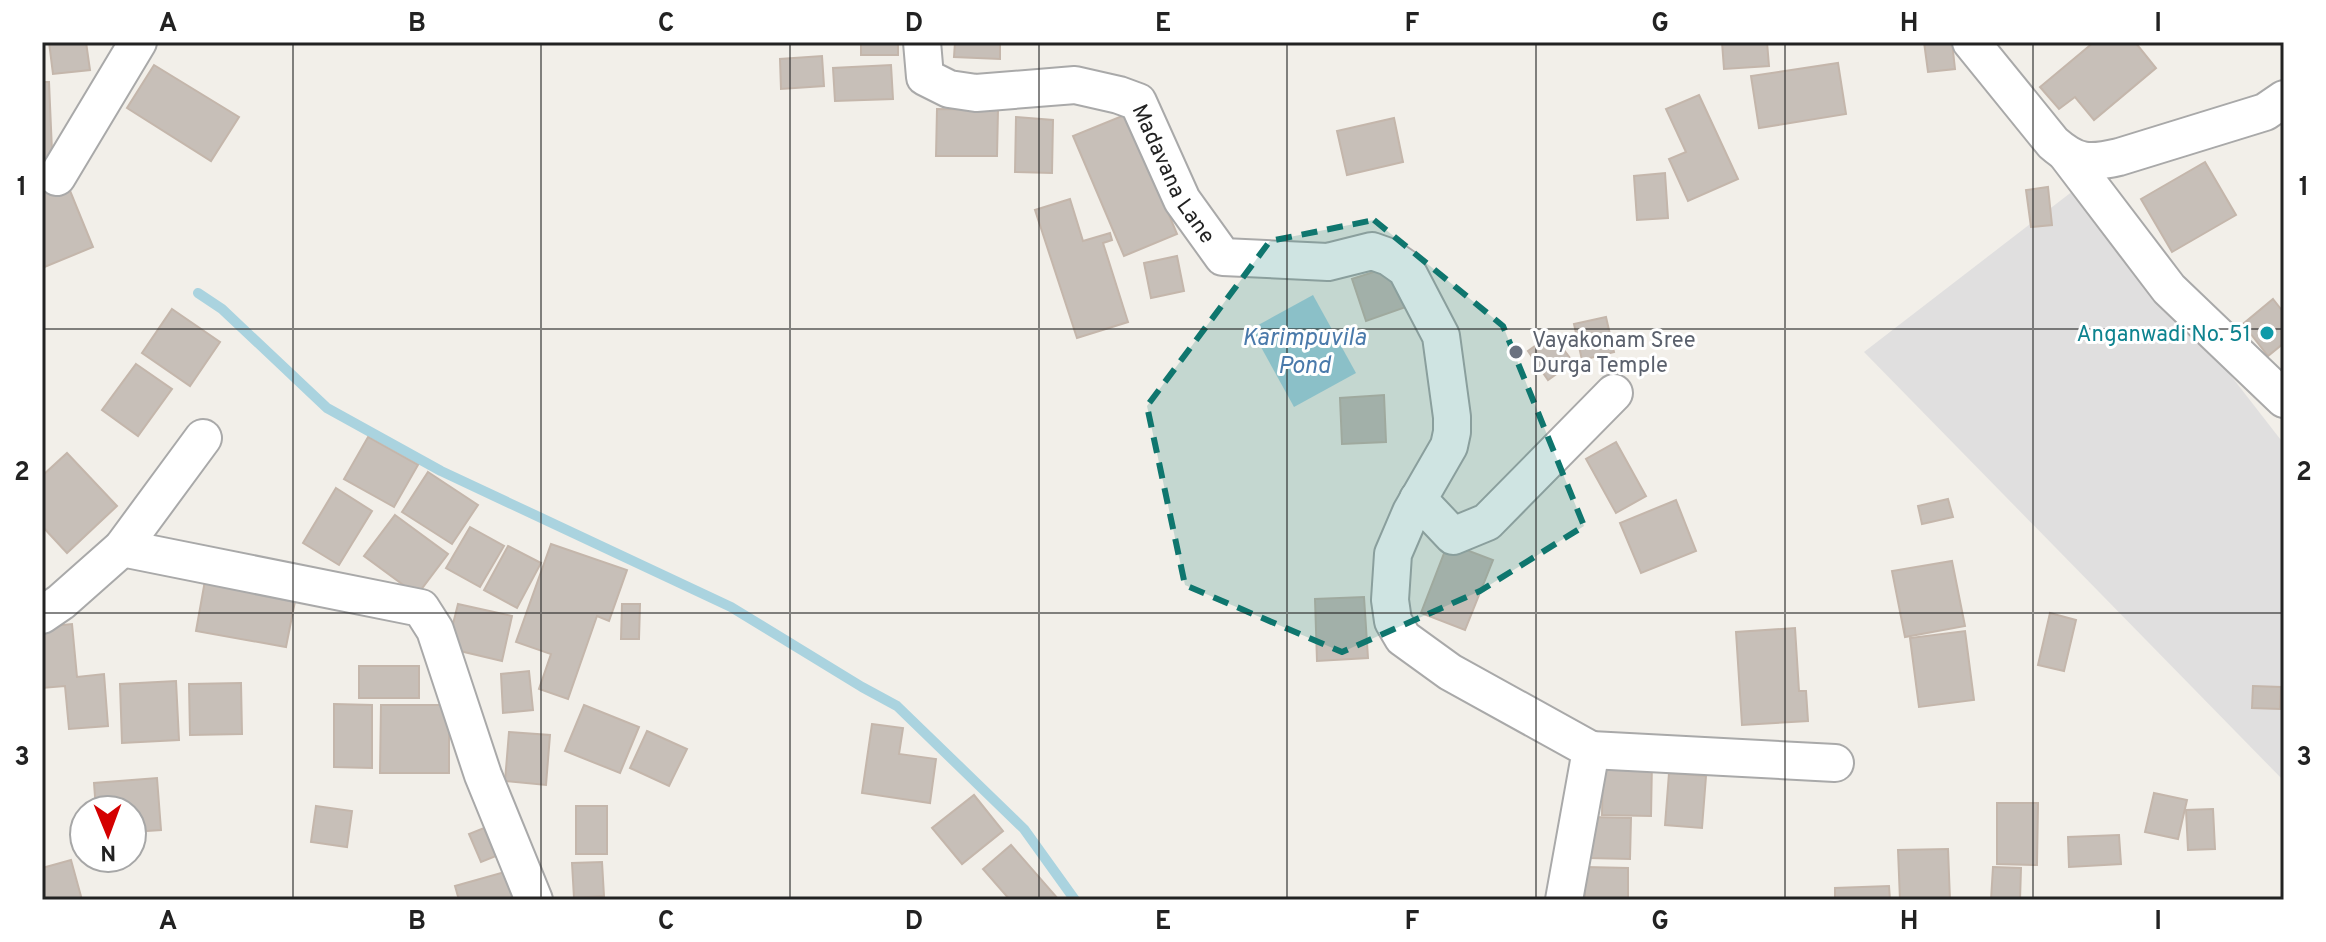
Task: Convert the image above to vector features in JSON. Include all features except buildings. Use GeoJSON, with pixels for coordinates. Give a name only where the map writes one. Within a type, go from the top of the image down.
{"type":"FeatureCollection","features":[{"type":"Feature","properties":{"kind":"street"},"geometry":{"type":"LineString","coordinates":[[57,177],[138,42]]}},
{"type":"Feature","properties":{"kind":"street","name":"Madavana Lane"},"geometry":{"type":"LineString","coordinates":[[922,42],[925,77],[949,89],[976,93],[1075,85],[1138,102],[1182,200],[1223,257],[1328,262],[1372,251],[1389,257],[1406,269],[1441,336],[1452,417],[1449,446],[1418,499],[1393,554],[1390,600],[1393,621],[1403,638],[1450,672],[1591,750]]}},
{"type":"Feature","properties":{"kind":"street"},"geometry":{"type":"LineString","coordinates":[[1971,42],[2053,143],[2067,155],[2169,289],[2284,399]]}},
{"type":"Feature","properties":{"kind":"street"},"geometry":{"type":"LineString","coordinates":[[2067,155],[2082,162],[2119,157],[2265,112],[2284,99]]}},
{"type":"Feature","properties":{"kind":"street"},"geometry":{"type":"LineString","coordinates":[[1418,499],[1453,536],[1487,522],[1614,393]]}},
{"type":"Feature","properties":{"kind":"street"},"geometry":{"type":"LineString","coordinates":[[42,615],[122,548],[203,438]]}},
{"type":"Feature","properties":{"kind":"street"},"geometry":{"type":"LineString","coordinates":[[122,548],[421,608],[435,630],[478,762],[534,900]]}},
{"type":"Feature","properties":{"kind":"street"},"geometry":{"type":"LineString","coordinates":[[1564,900],[1591,750],[1835,763]]}},
{"type":"Feature","properties":{"kind":"highlighted area"},"geometry":{"type":"Polygon","coordinates":[[[1374,220],[1503,326],[1584,526],[1480,591],[1342,652],[1185,585],[1147,406],[1270,241],[1374,220]]]}},
{"type":"Feature","properties":{"kind":"shaded area"},"geometry":{"type":"Polygon","coordinates":[[[2082,184],[2284,444],[2284,781],[1864,352],[2082,184]]]}},
{"type":"Feature","properties":{"kind":"water","name":"Karimpuvila Pond"},"geometry":{"type":"Polygon","coordinates":[[[1313,295],[1356,373],[1294,407],[1251,329],[1313,295]]]}},
{"type":"Feature","properties":{"kind":"waterway"},"geometry":{"type":"LineString","coordinates":[[198,293],[222,309],[327,408],[441,471],[731,607],[897,706],[1024,829],[1075,900]]}},
{"type":"Feature","properties":{"kind":"place","name":"Anganwadi No. 51"},"geometry":{"type":"Point","coordinates":[2267,333]}},
{"type":"Feature","properties":{"kind":"place","name":"Vayakonam Sree Durga Temple"},"geometry":{"type":"Point","coordinates":[1516,352]}}]}
